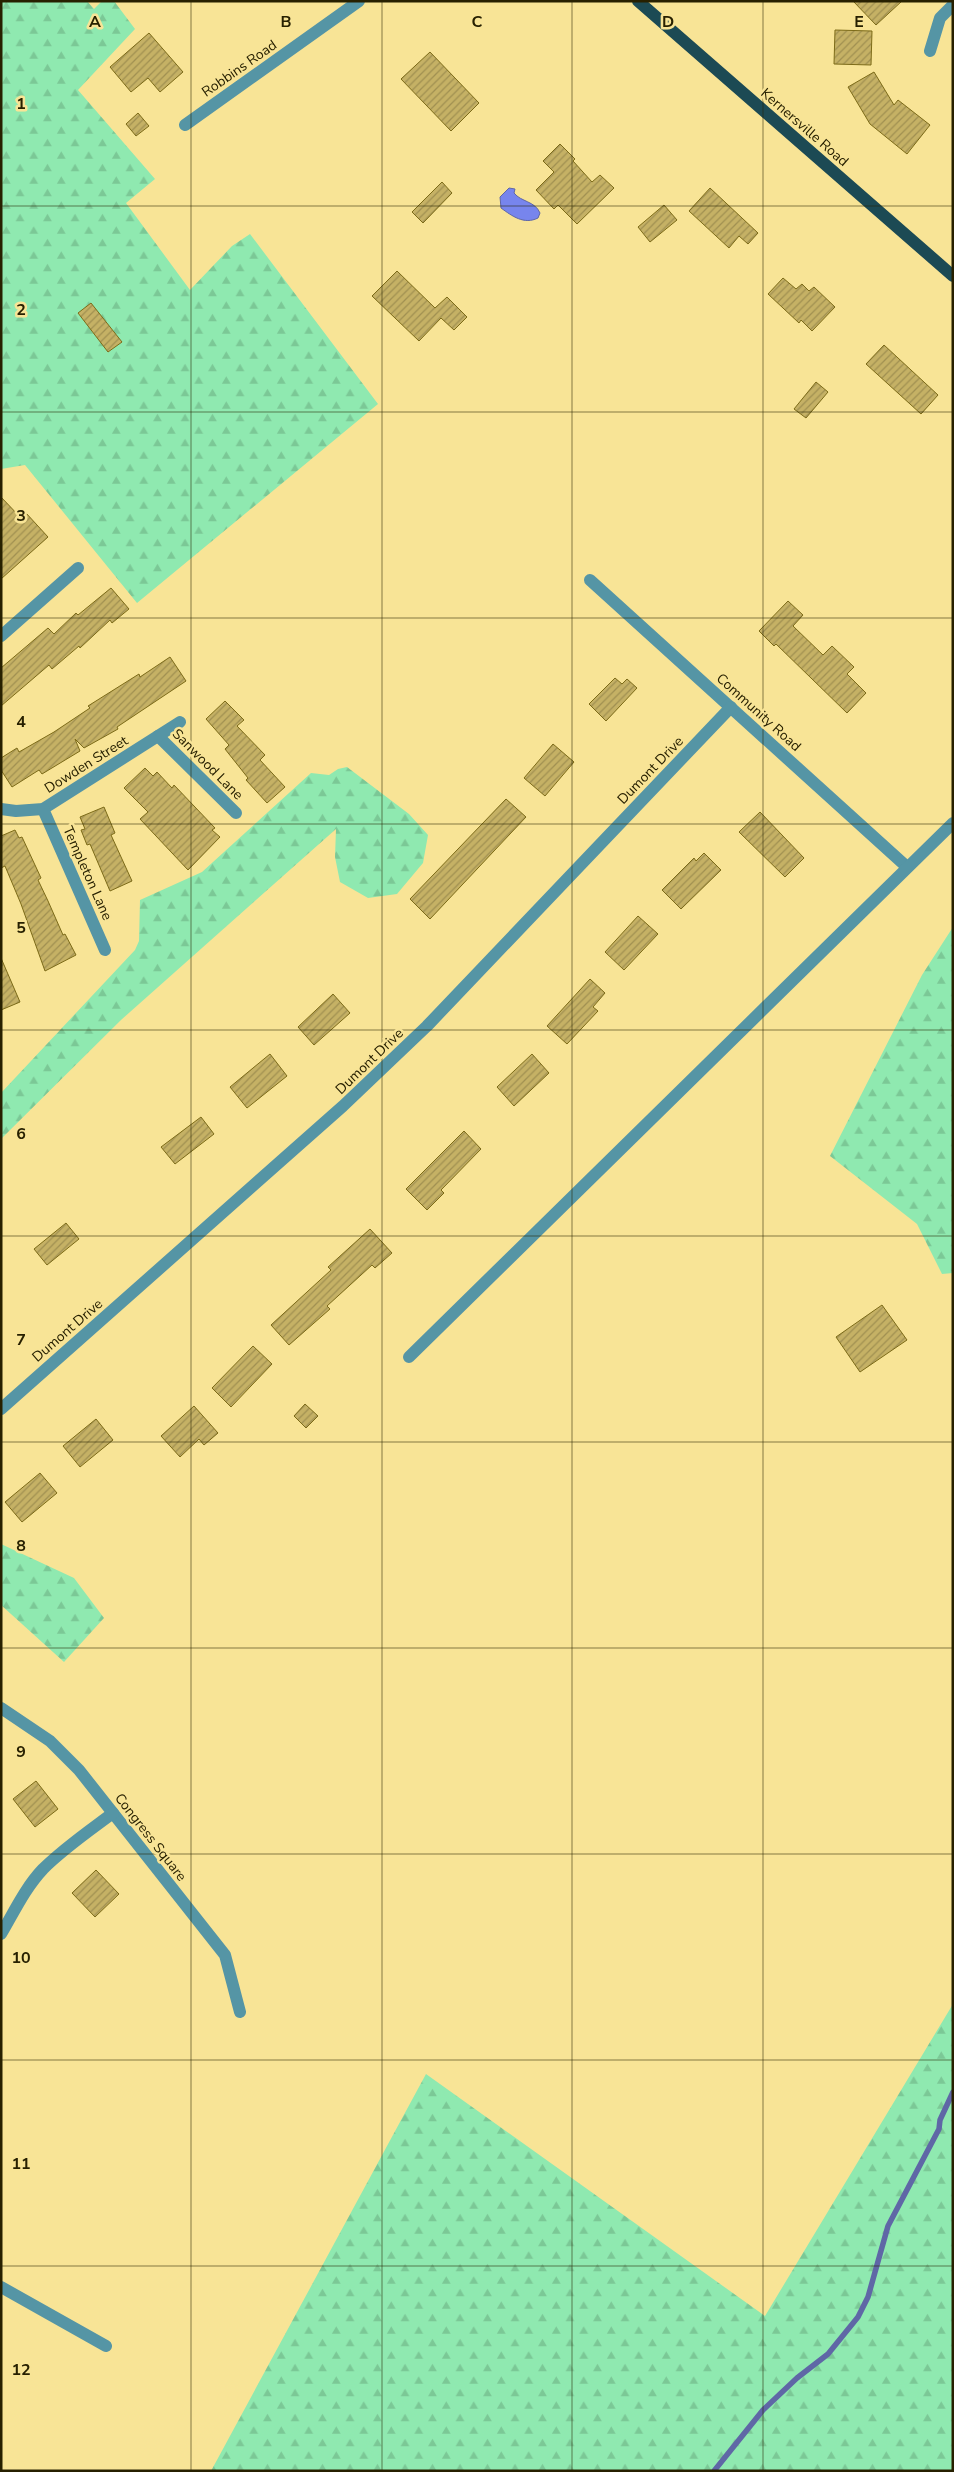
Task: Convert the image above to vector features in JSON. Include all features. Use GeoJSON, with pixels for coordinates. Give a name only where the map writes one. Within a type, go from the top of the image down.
{"type":"FeatureCollection","features":[{"type":"Feature","properties":{"kind":"main road","name":"Kernersville Road"},"geometry":{"type":"LineString","coordinates":[[638,1],[953,276]]}},
{"type":"Feature","properties":{"kind":"street","name":"Robbins Road"},"geometry":{"type":"LineString","coordinates":[[185,125],[359,1]]}},
{"type":"Feature","properties":{"kind":"street"},"geometry":{"type":"LineString","coordinates":[[930,51],[940,18],[953,6]]}},
{"type":"Feature","properties":{"kind":"street"},"geometry":{"type":"LineString","coordinates":[[1,636],[78,568]]}},
{"type":"Feature","properties":{"kind":"street","name":"Community Road"},"geometry":{"type":"LineString","coordinates":[[590,580],[907,866]]}},
{"type":"Feature","properties":{"kind":"street","name":"Dumont Drive"},"geometry":{"type":"LineString","coordinates":[[1,1409],[350,1100],[426,1026],[731,707]]}},
{"type":"Feature","properties":{"kind":"street","name":"Dowden Street"},"geometry":{"type":"LineString","coordinates":[[1,810],[43,809],[180,722]]}},
{"type":"Feature","properties":{"kind":"street","name":"Sanwood Lane"},"geometry":{"type":"LineString","coordinates":[[158,736],[236,813]]}},
{"type":"Feature","properties":{"kind":"street","name":"Templeton Lane"},"geometry":{"type":"LineString","coordinates":[[43,809],[105,950]]}},
{"type":"Feature","properties":{"kind":"street"},"geometry":{"type":"LineString","coordinates":[[409,1357],[600,1171],[907,866],[953,823]]}},
{"type":"Feature","properties":{"kind":"street","name":"Congress Square"},"geometry":{"type":"LineString","coordinates":[[1,1708],[50,1741],[79,1770],[225,1954],[240,2012]]}},
{"type":"Feature","properties":{"kind":"street"},"geometry":{"type":"LineString","coordinates":[[1,1934],[21,1898],[42,1870],[66,1848],[113,1813]]}},
{"type":"Feature","properties":{"kind":"street"},"geometry":{"type":"LineString","coordinates":[[1,2287],[106,2346]]}},
{"type":"Feature","properties":{"kind":"green space"},"geometry":{"type":"Polygon","coordinates":[[[1,1],[87,1],[94,9],[102,1],[114,1],[135,29],[78,90],[155,179],[126,203],[190,290],[232,246],[250,234],[378,404],[137,603],[25,465],[1,469],[1,1]]]}},
{"type":"Feature","properties":{"kind":"green space"},"geometry":{"type":"Polygon","coordinates":[[[347,767],[409,814],[428,835],[423,863],[397,894],[368,898],[340,882],[335,857],[336,829],[121,1020],[1,1139],[1,1093],[135,950],[139,941],[140,900],[202,872],[311,773],[329,775],[338,769],[347,767]]]}},
{"type":"Feature","properties":{"kind":"green space"},"geometry":{"type":"Polygon","coordinates":[[[953,927],[953,1273],[942,1274],[917,1224],[830,1156],[922,975],[953,927]]]}},
{"type":"Feature","properties":{"kind":"green space"},"geometry":{"type":"Polygon","coordinates":[[[1,1544],[74,1578],[104,1618],[64,1662],[1,1605],[1,1544]]]}},
{"type":"Feature","properties":{"kind":"green space"},"geometry":{"type":"Polygon","coordinates":[[[953,2004],[953,2471],[211,2471],[426,2074],[765,2316],[953,2004]]]}},
{"type":"Feature","properties":{"kind":"water"},"geometry":{"type":"Polygon","coordinates":[[[509,188],[515,189],[514,193],[517,196],[538,209],[540,213],[538,218],[528,221],[523,220],[514,217],[501,208],[500,197],[509,188]]]}},
{"type":"Feature","properties":{"kind":"building"},"geometry":{"type":"Polygon","coordinates":[[[853,1],[902,1],[876,25],[853,1]]]}},
{"type":"Feature","properties":{"kind":"building"},"geometry":{"type":"Polygon","coordinates":[[[835,30],[872,31],[871,65],[834,64],[835,30]]]}},
{"type":"Feature","properties":{"kind":"building"},"geometry":{"type":"Polygon","coordinates":[[[149,33],[183,72],[160,92],[148,78],[131,92],[110,67],[149,33]]]}},
{"type":"Feature","properties":{"kind":"building"},"geometry":{"type":"Polygon","coordinates":[[[430,52],[479,103],[451,131],[401,79],[430,52]]]}},
{"type":"Feature","properties":{"kind":"building"},"geometry":{"type":"Polygon","coordinates":[[[874,72],[894,105],[898,100],[930,125],[907,154],[870,124],[848,87],[874,72]]]}},
{"type":"Feature","properties":{"kind":"building"},"geometry":{"type":"Polygon","coordinates":[[[138,113],[149,126],[136,136],[126,124],[138,113]]]}},
{"type":"Feature","properties":{"kind":"building"},"geometry":{"type":"Polygon","coordinates":[[[560,144],[575,159],[573,161],[592,182],[600,175],[614,188],[577,224],[558,205],[554,209],[536,190],[554,172],[543,161],[560,144]]]}},
{"type":"Feature","properties":{"kind":"building"},"geometry":{"type":"Polygon","coordinates":[[[442,182],[452,193],[423,223],[412,212],[442,182]]]}},
{"type":"Feature","properties":{"kind":"building"},"geometry":{"type":"Polygon","coordinates":[[[710,188],[758,233],[748,244],[739,236],[729,248],[689,211],[710,188]]]}},
{"type":"Feature","properties":{"kind":"building"},"geometry":{"type":"Polygon","coordinates":[[[664,205],[677,220],[650,242],[638,227],[664,205]]]}},
{"type":"Feature","properties":{"kind":"building"},"geometry":{"type":"Polygon","coordinates":[[[397,271],[435,308],[447,297],[467,317],[454,330],[441,318],[419,341],[372,296],[397,271]]]}},
{"type":"Feature","properties":{"kind":"building"},"geometry":{"type":"Polygon","coordinates":[[[783,278],[796,289],[802,284],[809,291],[814,287],[835,307],[812,331],[801,320],[799,323],[768,294],[783,278]]]}},
{"type":"Feature","properties":{"kind":"building"},"geometry":{"type":"Polygon","coordinates":[[[91,303],[122,342],[108,352],[78,313],[91,303]]]}},
{"type":"Feature","properties":{"kind":"building"},"geometry":{"type":"Polygon","coordinates":[[[884,345],[938,395],[921,414],[866,364],[884,345]]]}},
{"type":"Feature","properties":{"kind":"building"},"geometry":{"type":"Polygon","coordinates":[[[816,382],[828,392],[806,418],[794,409],[816,382]]]}},
{"type":"Feature","properties":{"kind":"building"},"geometry":{"type":"Polygon","coordinates":[[[1,497],[21,518],[26,513],[48,537],[1,579],[1,497]]]}},
{"type":"Feature","properties":{"kind":"building"},"geometry":{"type":"Polygon","coordinates":[[[111,588],[129,609],[112,623],[110,620],[80,648],[79,646],[52,669],[49,665],[1,706],[1,668],[48,628],[54,634],[76,613],[78,615],[111,588]]]}},
{"type":"Feature","properties":{"kind":"building"},"geometry":{"type":"Polygon","coordinates":[[[788,601],[803,615],[793,626],[823,655],[832,646],[854,667],[847,674],[866,693],[847,713],[776,644],[774,646],[759,631],[788,601]]]}},
{"type":"Feature","properties":{"kind":"building"},"geometry":{"type":"Polygon","coordinates":[[[170,657],[186,681],[117,727],[118,729],[84,748],[75,739],[80,751],[42,774],[39,770],[12,787],[1,770],[1,758],[17,748],[19,752],[54,732],[90,708],[88,706],[139,674],[140,677],[170,657]]]}},
{"type":"Feature","properties":{"kind":"building"},"geometry":{"type":"Polygon","coordinates":[[[615,678],[622,684],[627,679],[637,688],[606,721],[589,704],[615,678]]]}},
{"type":"Feature","properties":{"kind":"building"},"geometry":{"type":"Polygon","coordinates":[[[225,701],[244,720],[237,726],[265,755],[260,760],[285,787],[267,803],[246,780],[248,778],[225,749],[229,745],[206,719],[225,701]]]}},
{"type":"Feature","properties":{"kind":"building"},"geometry":{"type":"Polygon","coordinates":[[[553,744],[574,762],[545,796],[524,778],[553,744]]]}},
{"type":"Feature","properties":{"kind":"building"},"geometry":{"type":"Polygon","coordinates":[[[145,768],[153,776],[157,772],[172,788],[174,785],[215,828],[212,830],[220,837],[188,870],[140,819],[148,812],[124,788],[145,768]]]}},
{"type":"Feature","properties":{"kind":"building"},"geometry":{"type":"Polygon","coordinates":[[[506,799],[526,817],[430,919],[410,899],[506,799]]]}},
{"type":"Feature","properties":{"kind":"building"},"geometry":{"type":"Polygon","coordinates":[[[104,807],[115,833],[111,835],[132,881],[110,891],[90,844],[87,845],[81,830],[85,829],[80,817],[104,807]]]}},
{"type":"Feature","properties":{"kind":"building"},"geometry":{"type":"Polygon","coordinates":[[[760,812],[804,858],[785,877],[739,832],[760,812]]]}},
{"type":"Feature","properties":{"kind":"building"},"geometry":{"type":"Polygon","coordinates":[[[15,830],[19,838],[22,837],[41,878],[38,880],[63,935],[65,934],[76,955],[45,971],[5,866],[1,868],[1,836],[15,830]]]}},
{"type":"Feature","properties":{"kind":"building"},"geometry":{"type":"Polygon","coordinates":[[[704,853],[721,870],[681,909],[662,890],[694,858],[696,861],[704,853]]]}},
{"type":"Feature","properties":{"kind":"building"},"geometry":{"type":"Polygon","coordinates":[[[638,916],[658,934],[624,970],[605,952],[638,916]]]}},
{"type":"Feature","properties":{"kind":"building"},"geometry":{"type":"Polygon","coordinates":[[[1,958],[20,1002],[1,1010],[1,958]]]}},
{"type":"Feature","properties":{"kind":"building"},"geometry":{"type":"Polygon","coordinates":[[[590,979],[605,993],[593,1007],[598,1011],[567,1044],[547,1026],[590,979]]]}},
{"type":"Feature","properties":{"kind":"building"},"geometry":{"type":"Polygon","coordinates":[[[333,994],[350,1013],[314,1045],[298,1027],[333,994]]]}},
{"type":"Feature","properties":{"kind":"building"},"geometry":{"type":"Polygon","coordinates":[[[270,1054],[287,1076],[247,1108],[230,1087],[270,1054]]]}},
{"type":"Feature","properties":{"kind":"building"},"geometry":{"type":"Polygon","coordinates":[[[532,1054],[549,1073],[514,1106],[497,1087],[532,1054]]]}},
{"type":"Feature","properties":{"kind":"building"},"geometry":{"type":"Polygon","coordinates":[[[201,1117],[214,1134],[175,1164],[161,1147],[201,1117]]]}},
{"type":"Feature","properties":{"kind":"building"},"geometry":{"type":"Polygon","coordinates":[[[464,1131],[481,1149],[441,1190],[444,1193],[427,1210],[406,1189],[464,1131]]]}},
{"type":"Feature","properties":{"kind":"building"},"geometry":{"type":"Polygon","coordinates":[[[66,1223],[79,1239],[47,1265],[34,1249],[66,1223]]]}},
{"type":"Feature","properties":{"kind":"building"},"geometry":{"type":"Polygon","coordinates":[[[370,1229],[392,1253],[375,1268],[372,1265],[327,1306],[330,1309],[289,1345],[271,1325],[331,1270],[328,1267],[370,1229]]]}},
{"type":"Feature","properties":{"kind":"building"},"geometry":{"type":"Polygon","coordinates":[[[882,1305],[907,1340],[860,1372],[836,1337],[882,1305]]]}},
{"type":"Feature","properties":{"kind":"building"},"geometry":{"type":"Polygon","coordinates":[[[253,1346],[272,1364],[231,1407],[212,1388],[253,1346]]]}},
{"type":"Feature","properties":{"kind":"building"},"geometry":{"type":"Polygon","coordinates":[[[305,1404],[318,1416],[306,1428],[294,1416],[305,1404]]]}},
{"type":"Feature","properties":{"kind":"building"},"geometry":{"type":"Polygon","coordinates":[[[194,1406],[218,1433],[204,1445],[199,1439],[180,1457],[161,1436],[194,1406]]]}},
{"type":"Feature","properties":{"kind":"building"},"geometry":{"type":"Polygon","coordinates":[[[96,1419],[113,1440],[80,1467],[63,1446],[96,1419]]]}},
{"type":"Feature","properties":{"kind":"building"},"geometry":{"type":"Polygon","coordinates":[[[40,1473],[57,1493],[22,1522],[5,1502],[40,1473]]]}},
{"type":"Feature","properties":{"kind":"building"},"geometry":{"type":"Polygon","coordinates":[[[36,1781],[58,1809],[35,1827],[13,1799],[36,1781]]]}},
{"type":"Feature","properties":{"kind":"building"},"geometry":{"type":"Polygon","coordinates":[[[96,1870],[119,1894],[95,1917],[72,1893],[96,1870]]]}},
{"type":"Feature","properties":{"kind":"waterway"},"geometry":{"type":"LineString","coordinates":[[714,2471],[763,2410],[797,2378],[828,2354],[858,2317],[868,2297],[888,2226],[939,2129],[940,2120],[953,2092]]}}]}
